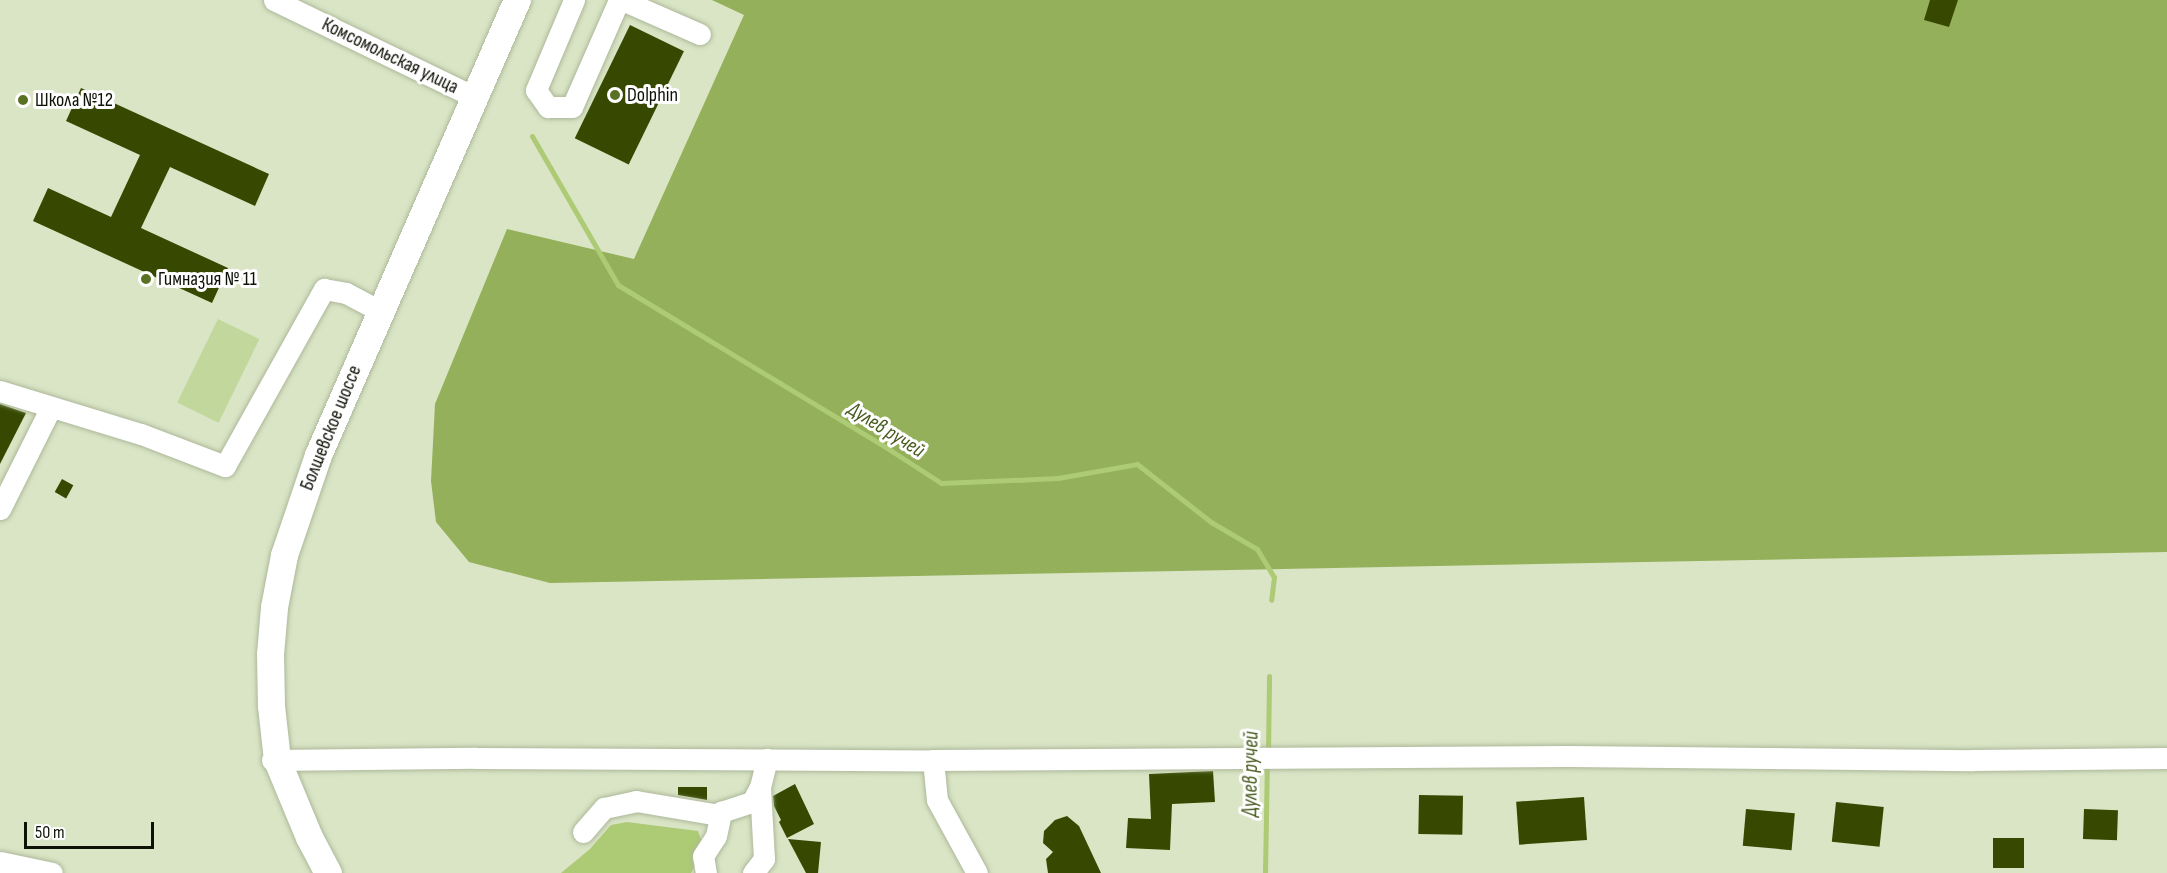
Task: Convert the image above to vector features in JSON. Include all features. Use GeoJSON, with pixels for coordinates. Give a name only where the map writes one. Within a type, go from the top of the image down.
{"type":"FeatureCollection","features":[{"type":"Feature","properties":{"kind":"main road","name":"Болшевское шоссе"},"geometry":{"type":"LineString","coordinates":[[328,873],[309,837],[275,760],[270,654],[274,607],[284,555],[318,455],[473,96],[517,0]]}},
{"type":"Feature","properties":{"kind":"street","name":"Комсомольская улица"},"geometry":{"type":"LineString","coordinates":[[274,0],[473,96]]}},
{"type":"Feature","properties":{"kind":"street"},"geometry":{"type":"LineString","coordinates":[[574,0],[536,90],[548,107],[572,107],[621,0],[700,34]]}},
{"type":"Feature","properties":{"kind":"street"},"geometry":{"type":"LineString","coordinates":[[0,391],[141,434],[225,466],[324,289],[346,292],[380,311]]}},
{"type":"Feature","properties":{"kind":"street"},"geometry":{"type":"LineString","coordinates":[[0,509],[51,407]]}},
{"type":"Feature","properties":{"kind":"street"},"geometry":{"type":"LineString","coordinates":[[275,760],[933,760],[1568,756],[1972,760],[2167,758]]}},
{"type":"Feature","properties":{"kind":"street"},"geometry":{"type":"LineString","coordinates":[[706,873],[703,856],[716,837],[721,812],[752,802],[760,787],[767,759]]}},
{"type":"Feature","properties":{"kind":"street"},"geometry":{"type":"LineString","coordinates":[[933,760],[937,800],[977,873]]}},
{"type":"Feature","properties":{"kind":"street"},"geometry":{"type":"LineString","coordinates":[[753,873],[764,860],[760,787]]}},
{"type":"Feature","properties":{"kind":"street"},"geometry":{"type":"LineString","coordinates":[[583,832],[604,808],[636,801],[720,815]]}},
{"type":"Feature","properties":{"kind":"street"},"geometry":{"type":"LineString","coordinates":[[0,862],[52,873]]}},
{"type":"Feature","properties":{"kind":"shaded area"},"geometry":{"type":"Polygon","coordinates":[[[712,0],[2167,0],[2167,552],[550,583],[469,562],[436,522],[431,481],[435,404],[507,229],[634,259],[744,15],[712,0]]]}},
{"type":"Feature","properties":{"kind":"shaded area"},"geometry":{"type":"Polygon","coordinates":[[[218,319],[259,339],[219,423],[177,403],[218,319]]]}},
{"type":"Feature","properties":{"kind":"shaded area"},"geometry":{"type":"Polygon","coordinates":[[[627,822],[698,831],[704,848],[691,873],[561,873],[590,849],[611,825],[627,822]]]}},
{"type":"Feature","properties":{"kind":"building"},"geometry":{"type":"Polygon","coordinates":[[[1930,0],[1958,0],[1949,27],[1924,20],[1930,0]]]}},
{"type":"Feature","properties":{"kind":"building"},"geometry":{"type":"Polygon","coordinates":[[[630,25],[684,51],[629,165],[575,138],[630,25]]]}},
{"type":"Feature","properties":{"kind":"building"},"geometry":{"type":"Polygon","coordinates":[[[81,88],[269,174],[255,206],[170,167],[141,228],[228,268],[212,303],[33,221],[48,188],[111,217],[140,155],[66,121],[81,88]]]}},
{"type":"Feature","properties":{"kind":"building"},"geometry":{"type":"Polygon","coordinates":[[[0,404],[26,413],[0,464],[0,404]]]}},
{"type":"Feature","properties":{"kind":"building"},"geometry":{"type":"Polygon","coordinates":[[[62,479],[73,485],[66,498],[55,492],[62,479]]]}},
{"type":"Feature","properties":{"kind":"building"},"geometry":{"type":"Polygon","coordinates":[[[1213,771],[1215,802],[1172,804],[1170,850],[1126,848],[1128,818],[1151,819],[1149,774],[1213,771]]]}},
{"type":"Feature","properties":{"kind":"building"},"geometry":{"type":"Polygon","coordinates":[[[795,784],[814,824],[787,838],[779,822],[781,820],[774,806],[773,796],[795,784]]]}},
{"type":"Feature","properties":{"kind":"building"},"geometry":{"type":"Polygon","coordinates":[[[678,787],[707,787],[707,800],[678,795],[678,787]]]}},
{"type":"Feature","properties":{"kind":"building"},"geometry":{"type":"Polygon","coordinates":[[[1419,795],[1463,796],[1462,835],[1418,834],[1419,795]]]}},
{"type":"Feature","properties":{"kind":"building"},"geometry":{"type":"Polygon","coordinates":[[[1584,797],[1587,840],[1519,845],[1516,802],[1584,797]]]}},
{"type":"Feature","properties":{"kind":"building"},"geometry":{"type":"Polygon","coordinates":[[[1836,802],[1884,807],[1880,847],[1832,842],[1836,802]]]}},
{"type":"Feature","properties":{"kind":"building"},"geometry":{"type":"Polygon","coordinates":[[[1746,809],[1795,813],[1792,850],[1743,846],[1746,809]]]}},
{"type":"Feature","properties":{"kind":"building"},"geometry":{"type":"Polygon","coordinates":[[[2084,809],[2118,810],[2117,840],[2083,839],[2084,809]]]}},
{"type":"Feature","properties":{"kind":"building"},"geometry":{"type":"Polygon","coordinates":[[[1067,816],[1079,826],[1101,873],[1048,873],[1046,859],[1053,852],[1043,843],[1044,831],[1055,820],[1067,816]]]}},
{"type":"Feature","properties":{"kind":"building"},"geometry":{"type":"Polygon","coordinates":[[[1993,838],[2024,838],[2024,868],[1993,868],[1993,838]]]}},
{"type":"Feature","properties":{"kind":"building"},"geometry":{"type":"Polygon","coordinates":[[[788,839],[821,842],[818,873],[806,873],[788,839]]]}},
{"type":"Feature","properties":{"kind":"waterway","name":"Дулев ручей"},"geometry":{"type":"LineString","coordinates":[[532,136],[618,285],[941,483],[1058,478],[1137,464],[1211,522],[1257,549],[1274,577],[1271,600]]}},
{"type":"Feature","properties":{"kind":"waterway","name":"Дулев ручей"},"geometry":{"type":"LineString","coordinates":[[1268,752],[1269,676]]}},
{"type":"Feature","properties":{"kind":"waterway","name":"Дулев ручей"},"geometry":{"type":"LineString","coordinates":[[1265,873],[1267,762]]}},
{"type":"Feature","properties":{"kind":"place","name":"Dolphin"},"geometry":{"type":"Point","coordinates":[615,95]}},
{"type":"Feature","properties":{"kind":"place","name":"Школа №12"},"geometry":{"type":"Point","coordinates":[23,100]}},
{"type":"Feature","properties":{"kind":"place","name":"Гимназия № 11"},"geometry":{"type":"Point","coordinates":[146,279]}}]}
